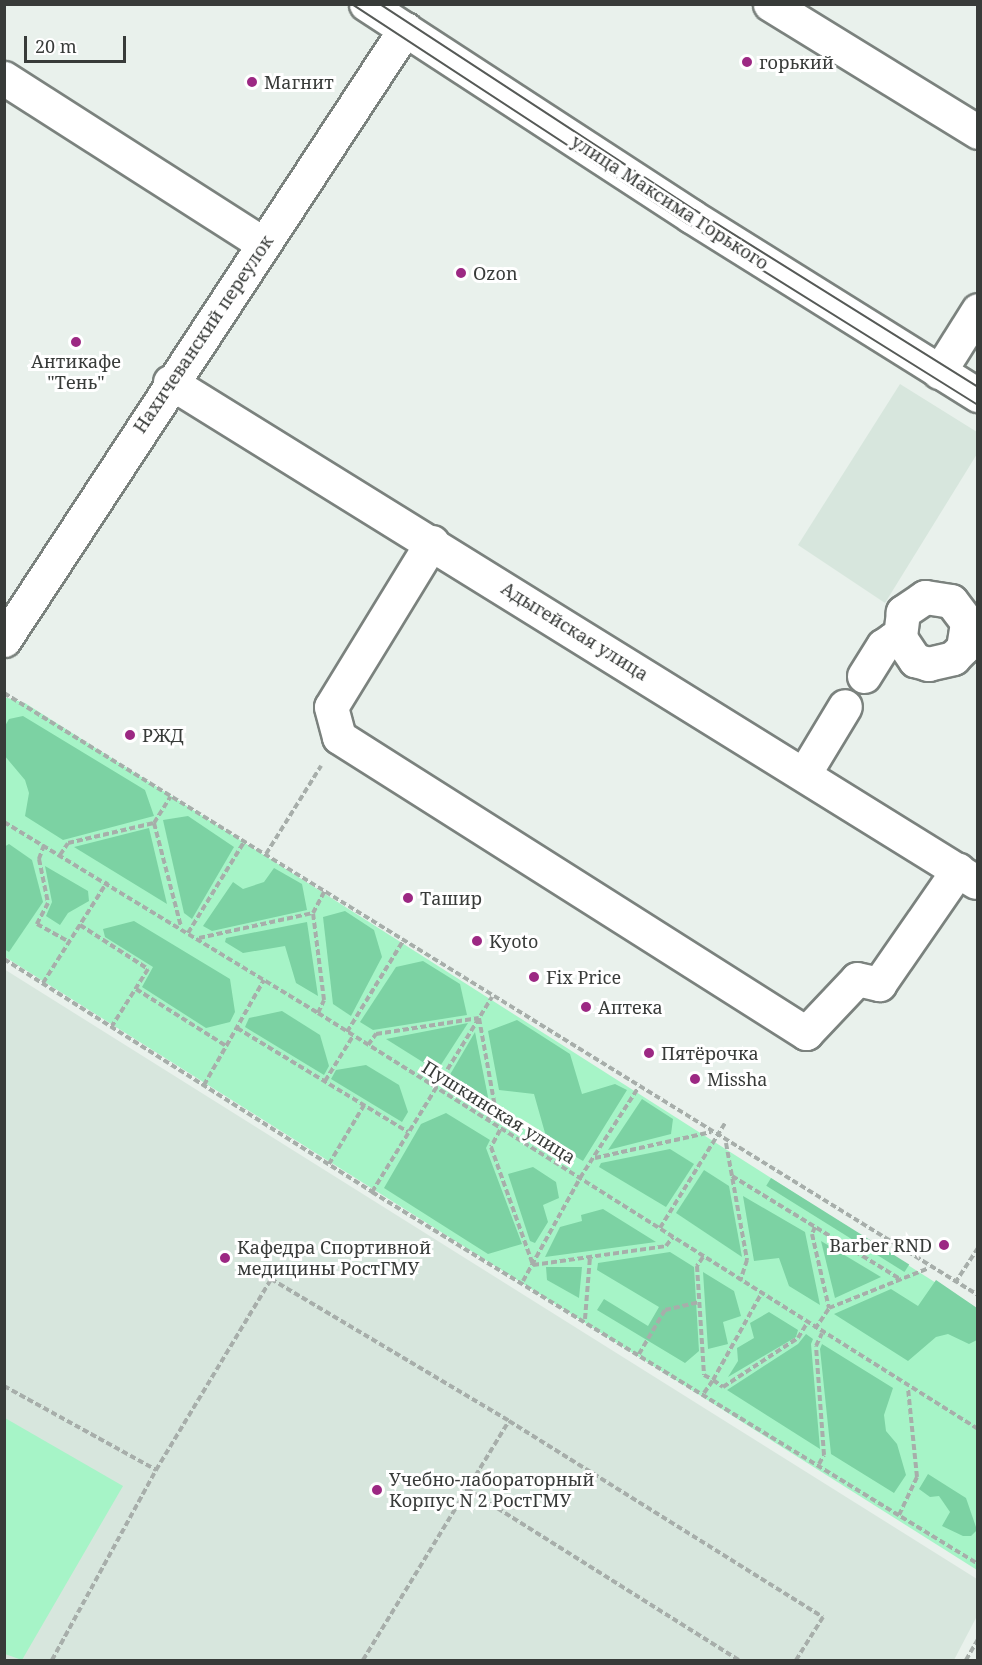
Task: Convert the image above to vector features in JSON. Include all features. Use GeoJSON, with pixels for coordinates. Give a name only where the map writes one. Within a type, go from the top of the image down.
{"type":"FeatureCollection","features":[{"type":"Feature","properties":{"kind":"street","name":"улица Максима Горького"},"geometry":{"type":"LineString","coordinates":[[366,4],[710,229],[978,395]]}},
{"type":"Feature","properties":{"kind":"street"},"geometry":{"type":"LineString","coordinates":[[771,4],[978,132]]}},
{"type":"Feature","properties":{"kind":"street","name":"Нахичеванский переулок"},"geometry":{"type":"LineString","coordinates":[[4,640],[170,382],[405,29]]}},
{"type":"Feature","properties":{"kind":"street"},"geometry":{"type":"LineString","coordinates":[[4,78],[264,244]]}},
{"type":"Feature","properties":{"kind":"street"},"geometry":{"type":"LineString","coordinates":[[939,372],[978,310]]}},
{"type":"Feature","properties":{"kind":"street","name":"Адыгейская улица"},"geometry":{"type":"LineString","coordinates":[[170,382],[432,542],[968,876]]}},
{"type":"Feature","properties":{"kind":"street"},"geometry":{"type":"LineString","coordinates":[[432,542],[331,707],[339,737],[806,1034],[858,979],[879,984],[968,876]]}},
{"type":"Feature","properties":{"kind":"street"},"geometry":{"type":"LineString","coordinates":[[864,676],[883,645],[900,638]]}},
{"type":"Feature","properties":{"kind":"street"},"geometry":{"type":"LineString","coordinates":[[804,774],[846,706]]}},
{"type":"Feature","properties":{"kind":"path"},"geometry":{"type":"LineString","coordinates":[[4,693],[929,1268],[978,1295]]}},
{"type":"Feature","properties":{"kind":"path"},"geometry":{"type":"LineString","coordinates":[[266,854],[339,737]]}},
{"type":"Feature","properties":{"kind":"path"},"geometry":{"type":"LineString","coordinates":[[60,855],[68,843],[154,823],[170,797]]}},
{"type":"Feature","properties":{"kind":"path","name":"Пушкинская улица"},"geometry":{"type":"LineString","coordinates":[[4,822],[107,882],[318,1013],[434,1089],[580,1178],[815,1329],[978,1429]]}},
{"type":"Feature","properties":{"kind":"path"},"geometry":{"type":"LineString","coordinates":[[154,823],[181,928]]}},
{"type":"Feature","properties":{"kind":"path"},"geometry":{"type":"LineString","coordinates":[[188,933],[244,842]]}},
{"type":"Feature","properties":{"kind":"path"},"geometry":{"type":"LineString","coordinates":[[44,845],[39,860],[48,903],[37,924],[69,942]]}},
{"type":"Feature","properties":{"kind":"path"},"geometry":{"type":"LineString","coordinates":[[43,983],[107,882]]}},
{"type":"Feature","properties":{"kind":"path"},"geometry":{"type":"LineString","coordinates":[[318,1013],[324,1000],[313,913],[324,892]]}},
{"type":"Feature","properties":{"kind":"path"},"geometry":{"type":"LineString","coordinates":[[198,939],[313,913]]}},
{"type":"Feature","properties":{"kind":"path"},"geometry":{"type":"LineString","coordinates":[[80,925],[148,969],[112,1026]]}},
{"type":"Feature","properties":{"kind":"path"},"geometry":{"type":"LineString","coordinates":[[347,1032],[403,941]]}},
{"type":"Feature","properties":{"kind":"path"},"geometry":{"type":"LineString","coordinates":[[4,959],[372,1192],[523,1281],[978,1564]]}},
{"type":"Feature","properties":{"kind":"path"},"geometry":{"type":"LineString","coordinates":[[204,1085],[264,980]]}},
{"type":"Feature","properties":{"kind":"path"},"geometry":{"type":"LineString","coordinates":[[135,989],[226,1046]]}},
{"type":"Feature","properties":{"kind":"path"},"geometry":{"type":"LineString","coordinates":[[372,1192],[492,997]]}},
{"type":"Feature","properties":{"kind":"path"},"geometry":{"type":"LineString","coordinates":[[368,1045],[376,1034],[479,1018]]}},
{"type":"Feature","properties":{"kind":"path"},"geometry":{"type":"LineString","coordinates":[[479,1018],[495,1107],[486,1121]]}},
{"type":"Feature","properties":{"kind":"path"},"geometry":{"type":"LineString","coordinates":[[237,1028],[408,1132]]}},
{"type":"Feature","properties":{"kind":"path"},"geometry":{"type":"LineString","coordinates":[[325,1081],[353,1036]]}},
{"type":"Feature","properties":{"kind":"path"},"geometry":{"type":"LineString","coordinates":[[523,1281],[580,1178],[638,1088]]}},
{"type":"Feature","properties":{"kind":"path"},"geometry":{"type":"LineString","coordinates":[[328,1164],[364,1105]]}},
{"type":"Feature","properties":{"kind":"path"},"geometry":{"type":"LineString","coordinates":[[660,1228],[719,1137],[725,1123]]}},
{"type":"Feature","properties":{"kind":"path"},"geometry":{"type":"LineString","coordinates":[[500,1130],[491,1147],[534,1264]]}},
{"type":"Feature","properties":{"kind":"path"},"geometry":{"type":"LineString","coordinates":[[594,1158],[711,1132]]}},
{"type":"Feature","properties":{"kind":"path"},"geometry":{"type":"LineString","coordinates":[[726,1142],[747,1260],[740,1281]]}},
{"type":"Feature","properties":{"kind":"path"},"geometry":{"type":"LineString","coordinates":[[732,1176],[900,1279]]}},
{"type":"Feature","properties":{"kind":"path"},"geometry":{"type":"LineString","coordinates":[[816,1227],[812,1234],[829,1308]]}},
{"type":"Feature","properties":{"kind":"path"},"geometry":{"type":"LineString","coordinates":[[534,1264],[666,1246],[673,1237]]}},
{"type":"Feature","properties":{"kind":"path"},"geometry":{"type":"LineString","coordinates":[[955,1282],[978,1248]]}},
{"type":"Feature","properties":{"kind":"path"},"geometry":{"type":"LineString","coordinates":[[585,1320],[590,1257]]}},
{"type":"Feature","properties":{"kind":"path"},"geometry":{"type":"LineString","coordinates":[[703,1257],[697,1266],[704,1374],[723,1387],[798,1338],[807,1323]]}},
{"type":"Feature","properties":{"kind":"path"},"geometry":{"type":"LineString","coordinates":[[815,1329],[829,1308],[929,1268]]}},
{"type":"Feature","properties":{"kind":"path"},"geometry":{"type":"LineString","coordinates":[[52,1660],[156,1470],[271,1279],[509,1420],[823,1617],[796,1660]]}},
{"type":"Feature","properties":{"kind":"path"},"geometry":{"type":"LineString","coordinates":[[704,1393],[762,1294]]}},
{"type":"Feature","properties":{"kind":"path"},"geometry":{"type":"LineString","coordinates":[[639,1354],[665,1310],[699,1302]]}},
{"type":"Feature","properties":{"kind":"path"},"geometry":{"type":"LineString","coordinates":[[819,1464],[824,1455],[816,1346],[822,1333]]}},
{"type":"Feature","properties":{"kind":"path"},"geometry":{"type":"LineString","coordinates":[[4,1386],[156,1470]]}},
{"type":"Feature","properties":{"kind":"path"},"geometry":{"type":"LineString","coordinates":[[899,1515],[917,1477],[908,1387]]}},
{"type":"Feature","properties":{"kind":"path"},"geometry":{"type":"LineString","coordinates":[[363,1660],[509,1420]]}},
{"type":"Feature","properties":{"kind":"path"},"geometry":{"type":"LineString","coordinates":[[467,1489],[739,1660]]}},
{"type":"Feature","properties":{"kind":"path"},"geometry":{"type":"LineString","coordinates":[[966,1660],[978,1639]]}},
{"type":"Feature","properties":{"kind":"shaded area"},"geometry":{"type":"Polygon","coordinates":[[[900,384],[977,432],[977,454],[885,603],[798,545],[900,384]]]}},
{"type":"Feature","properties":{"kind":"shaded area"},"geometry":{"type":"Polygon","coordinates":[[[4,969],[977,1579],[977,1616],[954,1660],[5,1660],[4,969]]]}},
{"type":"Feature","properties":{"kind":"green space"},"geometry":{"type":"Polygon","coordinates":[[[4,697],[25,703],[977,1309],[977,1570],[5,957],[4,697]]]}},
{"type":"Feature","properties":{"kind":"green space"},"geometry":{"type":"Polygon","coordinates":[[[23,716],[145,790],[154,816],[63,840],[25,816],[29,793],[25,780],[4,755],[5,726],[9,719],[23,716]]]}},
{"type":"Feature","properties":{"kind":"green space"},"geometry":{"type":"Polygon","coordinates":[[[188,816],[234,847],[192,919],[184,913],[163,820],[188,816]]]}},
{"type":"Feature","properties":{"kind":"green space"},"geometry":{"type":"Polygon","coordinates":[[[149,828],[167,904],[74,847],[149,828]]]}},
{"type":"Feature","properties":{"kind":"green space"},"geometry":{"type":"Polygon","coordinates":[[[9,844],[32,860],[43,902],[9,952],[4,949],[4,847],[9,844]]]}},
{"type":"Feature","properties":{"kind":"green space"},"geometry":{"type":"Polygon","coordinates":[[[45,866],[88,891],[89,901],[68,913],[60,925],[46,916],[52,902],[45,866]]]}},
{"type":"Feature","properties":{"kind":"green space"},"geometry":{"type":"Polygon","coordinates":[[[274,868],[302,884],[307,910],[212,931],[203,926],[233,882],[243,889],[264,882],[274,868]]]}},
{"type":"Feature","properties":{"kind":"green space"},"geometry":{"type":"Polygon","coordinates":[[[345,911],[374,930],[382,957],[351,1016],[333,1004],[323,917],[345,911]]]}},
{"type":"Feature","properties":{"kind":"green space"},"geometry":{"type":"Polygon","coordinates":[[[134,921],[230,979],[235,1012],[230,1022],[206,1028],[142,987],[153,967],[105,937],[103,929],[134,921]]]}},
{"type":"Feature","properties":{"kind":"green space"},"geometry":{"type":"Polygon","coordinates":[[[307,922],[318,996],[296,983],[285,946],[243,953],[225,942],[226,938],[307,922]]]}},
{"type":"Feature","properties":{"kind":"green space"},"geometry":{"type":"Polygon","coordinates":[[[423,961],[460,984],[467,1015],[373,1030],[360,1022],[396,967],[423,961]]]}},
{"type":"Feature","properties":{"kind":"green space"},"geometry":{"type":"Polygon","coordinates":[[[282,1011],[320,1035],[329,1066],[324,1075],[245,1027],[249,1018],[282,1011]]]}},
{"type":"Feature","properties":{"kind":"green space"},"geometry":{"type":"Polygon","coordinates":[[[517,1020],[570,1054],[582,1094],[615,1084],[627,1090],[583,1161],[547,1140],[534,1094],[499,1090],[488,1031],[517,1020]]]}},
{"type":"Feature","properties":{"kind":"green space"},"geometry":{"type":"Polygon","coordinates":[[[468,1023],[437,1071],[386,1039],[468,1023]]]}},
{"type":"Feature","properties":{"kind":"green space"},"geometry":{"type":"Polygon","coordinates":[[[475,1032],[489,1102],[448,1078],[475,1032]]]}},
{"type":"Feature","properties":{"kind":"green space"},"geometry":{"type":"Polygon","coordinates":[[[366,1065],[399,1085],[408,1112],[402,1122],[331,1079],[336,1070],[366,1065]]]}},
{"type":"Feature","properties":{"kind":"green space"},"geometry":{"type":"Polygon","coordinates":[[[642,1099],[673,1119],[671,1134],[608,1150],[642,1099]]]}},
{"type":"Feature","properties":{"kind":"green space"},"geometry":{"type":"Polygon","coordinates":[[[446,1113],[490,1140],[486,1148],[522,1244],[488,1254],[384,1188],[421,1124],[446,1113]]]}},
{"type":"Feature","properties":{"kind":"green space"},"geometry":{"type":"Polygon","coordinates":[[[670,1149],[694,1164],[666,1207],[599,1167],[601,1163],[670,1149]]]}},
{"type":"Feature","properties":{"kind":"green space"},"geometry":{"type":"Polygon","coordinates":[[[533,1167],[556,1182],[559,1198],[543,1205],[548,1222],[535,1243],[530,1241],[508,1174],[533,1167]]]}},
{"type":"Feature","properties":{"kind":"green space"},"geometry":{"type":"Polygon","coordinates":[[[704,1170],[729,1186],[742,1257],[676,1213],[704,1170]]]}},
{"type":"Feature","properties":{"kind":"green space"},"geometry":{"type":"Polygon","coordinates":[[[771,1178],[909,1264],[904,1272],[766,1186],[771,1178]]]}},
{"type":"Feature","properties":{"kind":"green space"},"geometry":{"type":"Polygon","coordinates":[[[743,1196],[805,1232],[820,1305],[789,1286],[779,1258],[754,1261],[743,1196]]]}},
{"type":"Feature","properties":{"kind":"green space"},"geometry":{"type":"Polygon","coordinates":[[[603,1209],[656,1242],[545,1257],[560,1227],[582,1221],[581,1215],[603,1209]]]}},
{"type":"Feature","properties":{"kind":"green space"},"geometry":{"type":"Polygon","coordinates":[[[821,1241],[881,1277],[835,1298],[821,1241]]]}},
{"type":"Feature","properties":{"kind":"green space"},"geometry":{"type":"Polygon","coordinates":[[[670,1252],[694,1267],[699,1351],[685,1363],[597,1310],[604,1299],[648,1326],[659,1307],[597,1270],[598,1263],[670,1252]]]}},
{"type":"Feature","properties":{"kind":"green space"},"geometry":{"type":"Polygon","coordinates":[[[546,1267],[582,1267],[579,1298],[547,1280],[546,1267]]]}},
{"type":"Feature","properties":{"kind":"green space"},"geometry":{"type":"Polygon","coordinates":[[[703,1272],[734,1291],[741,1316],[723,1322],[728,1344],[708,1349],[703,1272]]]}},
{"type":"Feature","properties":{"kind":"green space"},"geometry":{"type":"Polygon","coordinates":[[[936,1280],[977,1308],[977,1340],[969,1344],[948,1334],[936,1337],[908,1361],[834,1314],[891,1289],[918,1306],[936,1280]]]}},
{"type":"Feature","properties":{"kind":"green space"},"geometry":{"type":"Polygon","coordinates":[[[769,1312],[798,1330],[796,1337],[728,1377],[738,1361],[737,1348],[754,1338],[750,1323],[769,1312]]]}},
{"type":"Feature","properties":{"kind":"green space"},"geometry":{"type":"Polygon","coordinates":[[[806,1334],[813,1339],[811,1344],[820,1449],[727,1390],[798,1344],[806,1334]]]}},
{"type":"Feature","properties":{"kind":"green space"},"geometry":{"type":"Polygon","coordinates":[[[822,1344],[893,1388],[884,1415],[886,1431],[897,1444],[906,1475],[894,1493],[831,1454],[820,1349],[822,1344]]]}},
{"type":"Feature","properties":{"kind":"green space"},"geometry":{"type":"Polygon","coordinates":[[[5,1418],[123,1486],[22,1660],[5,1654],[5,1418]]]}},
{"type":"Feature","properties":{"kind":"green space"},"geometry":{"type":"Polygon","coordinates":[[[928,1474],[966,1498],[977,1530],[971,1536],[963,1536],[942,1526],[950,1512],[939,1496],[930,1497],[919,1489],[928,1474]]]}},
{"type":"Feature","properties":{"kind":"tram line"},"geometry":{"type":"LineString","coordinates":[[352,4],[687,223],[978,405]]}},
{"type":"Feature","properties":{"kind":"tram line"},"geometry":{"type":"LineString","coordinates":[[380,4],[695,210],[978,387]]}},
{"type":"Feature","properties":{"kind":"place","name":"горький"},"geometry":{"type":"Point","coordinates":[747,62]}},
{"type":"Feature","properties":{"kind":"place","name":"Магнит"},"geometry":{"type":"Point","coordinates":[252,82]}},
{"type":"Feature","properties":{"kind":"place","name":"Ozon"},"geometry":{"type":"Point","coordinates":[461,273]}},
{"type":"Feature","properties":{"kind":"place","name":"Антикафе \"Тень\""},"geometry":{"type":"Point","coordinates":[76,342]}},
{"type":"Feature","properties":{"kind":"place","name":"РЖД"},"geometry":{"type":"Point","coordinates":[130,735]}},
{"type":"Feature","properties":{"kind":"place","name":"Ташир"},"geometry":{"type":"Point","coordinates":[408,898]}},
{"type":"Feature","properties":{"kind":"place","name":"Kyoto"},"geometry":{"type":"Point","coordinates":[477,941]}},
{"type":"Feature","properties":{"kind":"place","name":"Fix Price"},"geometry":{"type":"Point","coordinates":[534,977]}},
{"type":"Feature","properties":{"kind":"place","name":"Аптека"},"geometry":{"type":"Point","coordinates":[586,1007]}},
{"type":"Feature","properties":{"kind":"place","name":"Пятёрочка"},"geometry":{"type":"Point","coordinates":[649,1053]}},
{"type":"Feature","properties":{"kind":"place","name":"Missha"},"geometry":{"type":"Point","coordinates":[695,1079]}},
{"type":"Feature","properties":{"kind":"place","name":"Barber RND"},"geometry":{"type":"Point","coordinates":[944,1245]}},
{"type":"Feature","properties":{"kind":"place","name":"Кафедра Спортивной медицины РостГМУ"},"geometry":{"type":"Point","coordinates":[225,1258]}},
{"type":"Feature","properties":{"kind":"place","name":"Учебно-лабораторный Корпус N 2 РостГМУ"},"geometry":{"type":"Point","coordinates":[377,1490]}}]}
